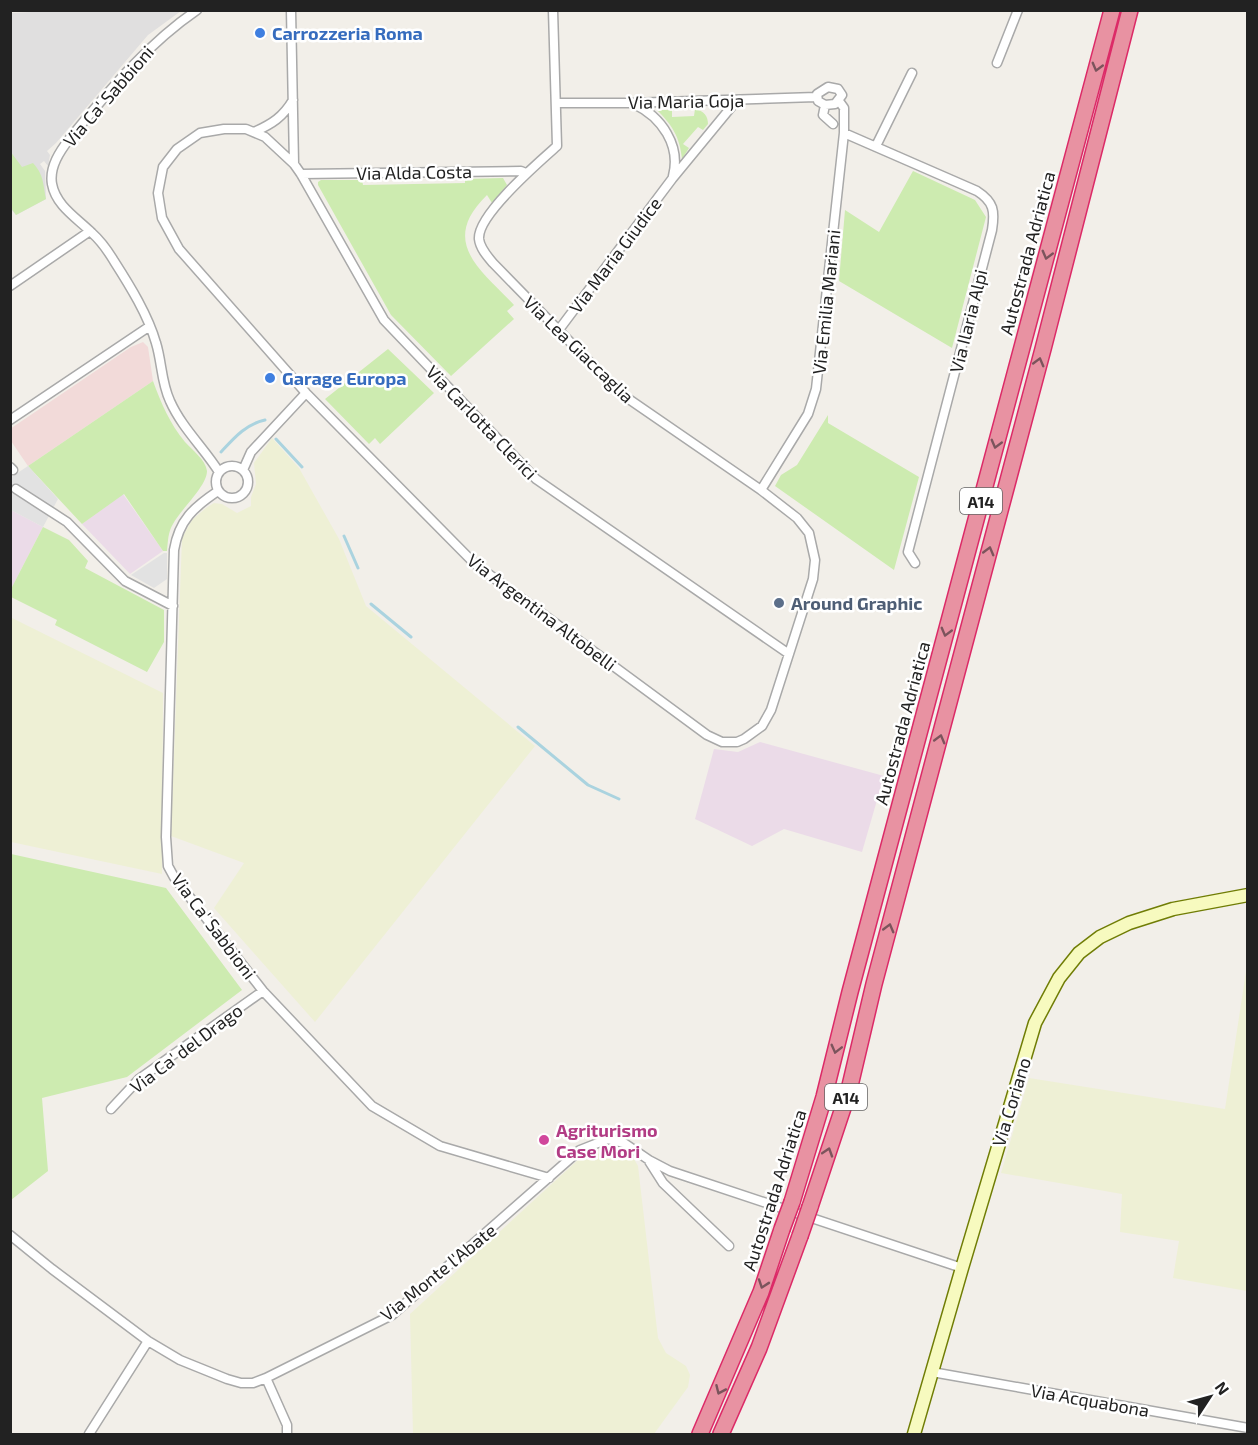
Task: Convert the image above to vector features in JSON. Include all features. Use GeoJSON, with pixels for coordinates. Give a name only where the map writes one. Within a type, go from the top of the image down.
{"type":"FeatureCollection","features":[{"type":"Feature","properties":{"kind":"highway","name":"Autostrada Adriatica"},"geometry":{"type":"LineString","coordinates":[[700,1434],[761,1292],[792,1202],[824,1097],[1112,10]]}},
{"type":"Feature","properties":{"kind":"highway","name":"Autostrada Adriatica"},"geometry":{"type":"LineString","coordinates":[[721,1434],[759,1348],[800,1236],[849,1090],[877,973],[977,600],[1130,10]]}},
{"type":"Feature","properties":{"kind":"main road","name":"Via Coriano"},"geometry":{"type":"LineString","coordinates":[[914,1434],[1035,1023],[1059,978],[1079,953],[1093,942],[1129,923],[1173,909],[1248,895]]}},
{"type":"Feature","properties":{"kind":"street","name":"Via Ca' Sabbioni"},"geometry":{"type":"LineString","coordinates":[[197,10],[170,29],[115,84],[61,149],[52,167],[52,183],[58,199],[67,211],[90,231],[115,263],[150,326],[157,345],[162,378],[170,401],[185,428],[206,451],[219,472]]}},
{"type":"Feature","properties":{"kind":"street"},"geometry":{"type":"LineString","coordinates":[[291,10],[294,164]]}},
{"type":"Feature","properties":{"kind":"street","name":"Via Lea Giaccaglia"},"geometry":{"type":"LineString","coordinates":[[553,10],[557,146],[526,173],[486,217],[479,239],[484,252],[493,263],[620,393],[761,490],[797,518],[809,533],[815,560],[813,579],[771,710]]}},
{"type":"Feature","properties":{"kind":"street"},"geometry":{"type":"LineString","coordinates":[[997,63],[1018,10]]}},
{"type":"Feature","properties":{"kind":"street"},"geometry":{"type":"LineString","coordinates":[[876,146],[912,73]]}},
{"type":"Feature","properties":{"kind":"street"},"geometry":{"type":"LineString","coordinates":[[833,87],[838,89],[842,95],[839,101],[825,105],[816,97],[819,91],[833,87]]}},
{"type":"Feature","properties":{"kind":"street","name":"Via Maria Goja"},"geometry":{"type":"LineString","coordinates":[[556,103],[816,97]]}},
{"type":"Feature","properties":{"kind":"street"},"geometry":{"type":"LineString","coordinates":[[254,132],[277,120],[293,99]]}},
{"type":"Feature","properties":{"kind":"street","name":"Via Maria Giudice"},"geometry":{"type":"LineString","coordinates":[[558,331],[672,179],[737,100]]}},
{"type":"Feature","properties":{"kind":"street","name":"Via Emilia Mariani"},"geometry":{"type":"LineString","coordinates":[[761,490],[808,414],[816,390],[844,133],[844,108],[839,101]]}},
{"type":"Feature","properties":{"kind":"street","name":"Via Maria Giudice"},"geometry":{"type":"LineString","coordinates":[[630,103],[648,112],[668,135],[675,157],[672,179]]}},
{"type":"Feature","properties":{"kind":"street"},"geometry":{"type":"LineString","coordinates":[[825,105],[823,115],[834,124]]}},
{"type":"Feature","properties":{"kind":"street","name":"Via Argentina Altobelli"},"geometry":{"type":"LineString","coordinates":[[294,164],[265,137],[246,129],[224,129],[200,133],[177,149],[163,167],[158,193],[162,218],[179,249],[306,393],[475,564],[707,735],[722,742],[737,742],[762,726],[771,710]]}},
{"type":"Feature","properties":{"kind":"street","name":"Via Ilaria Alpi"},"geometry":{"type":"LineString","coordinates":[[844,133],[977,191],[988,198],[993,206],[994,216],[908,552],[915,563]]}},
{"type":"Feature","properties":{"kind":"street","name":"Via Carlotta Clerici"},"geometry":{"type":"LineString","coordinates":[[294,164],[384,320],[536,479],[789,654]]}},
{"type":"Feature","properties":{"kind":"street","name":"Via Alda Costa"},"geometry":{"type":"LineString","coordinates":[[301,174],[521,171],[526,173]]}},
{"type":"Feature","properties":{"kind":"street"},"geometry":{"type":"LineString","coordinates":[[10,286],[90,231]]}},
{"type":"Feature","properties":{"kind":"street"},"geometry":{"type":"LineString","coordinates":[[10,420],[150,326]]}},
{"type":"Feature","properties":{"kind":"street"},"geometry":{"type":"LineString","coordinates":[[243,470],[251,452],[306,393]]}},
{"type":"Feature","properties":{"kind":"street"},"geometry":{"type":"LineString","coordinates":[[228,467],[238,467],[243,470],[248,485],[243,495],[232,499],[222,495],[216,482],[219,472],[228,467]]}},
{"type":"Feature","properties":{"kind":"street"},"geometry":{"type":"LineString","coordinates":[[16,489],[68,522],[125,581],[173,606]]}},
{"type":"Feature","properties":{"kind":"street","name":"Via Ca' Sabbioni"},"geometry":{"type":"LineString","coordinates":[[219,491],[198,504],[185,519],[176,536],[166,837],[168,866],[174,877],[264,991],[372,1106],[440,1146],[549,1178]]}},
{"type":"Feature","properties":{"kind":"street","name":"Via Ca' del Drago"},"geometry":{"type":"LineString","coordinates":[[111,1109],[139,1079],[264,991]]}},
{"type":"Feature","properties":{"kind":"street","name":"Via Monte l'Abate"},"geometry":{"type":"LineString","coordinates":[[266,1378],[392,1315],[580,1150],[608,1139],[624,1143],[649,1161],[670,1171],[962,1268]]}},
{"type":"Feature","properties":{"kind":"street","name":"Via Monte l'Abate"},"geometry":{"type":"LineString","coordinates":[[649,1161],[663,1183],[729,1246]]}},
{"type":"Feature","properties":{"kind":"street"},"geometry":{"type":"LineString","coordinates":[[10,1235],[148,1341],[180,1360],[227,1380],[253,1383],[266,1378],[287,1425],[287,1434]]}},
{"type":"Feature","properties":{"kind":"street"},"geometry":{"type":"LineString","coordinates":[[88,1434],[148,1341]]}},
{"type":"Feature","properties":{"kind":"street","name":"Via Acquabona"},"geometry":{"type":"LineString","coordinates":[[932,1372],[1248,1428]]}},
{"type":"Feature","properties":{"kind":"shaded area"},"geometry":{"type":"Polygon","coordinates":[[[75,10],[181,11],[148,35],[47,151],[50,155],[48,166],[44,161],[40,164],[45,171],[46,199],[16,215],[10,208],[10,13],[75,10]]]}},
{"type":"Feature","properties":{"kind":"shaded area"},"geometry":{"type":"Polygon","coordinates":[[[143,342],[148,347],[153,381],[28,466],[11,441],[10,429],[131,347],[143,342]]]}},
{"type":"Feature","properties":{"kind":"shaded area"},"geometry":{"type":"Polygon","coordinates":[[[28,466],[58,499],[43,527],[11,510],[10,478],[28,466]]]}},
{"type":"Feature","properties":{"kind":"shaded area"},"geometry":{"type":"Polygon","coordinates":[[[123,494],[163,551],[130,574],[82,524],[123,494]]]}},
{"type":"Feature","properties":{"kind":"shaded area"},"geometry":{"type":"Polygon","coordinates":[[[11,510],[43,527],[11,589],[11,510]]]}},
{"type":"Feature","properties":{"kind":"shaded area"},"geometry":{"type":"Polygon","coordinates":[[[167,553],[167,579],[154,588],[131,575],[167,553]]]}},
{"type":"Feature","properties":{"kind":"shaded area"},"geometry":{"type":"Polygon","coordinates":[[[760,742],[884,776],[862,852],[784,829],[752,846],[695,819],[714,749],[738,752],[760,742]]]}},
{"type":"Feature","properties":{"kind":"green space"},"geometry":{"type":"Polygon","coordinates":[[[695,109],[705,114],[708,124],[703,130],[698,127],[683,144],[689,148],[682,159],[674,132],[657,110],[672,110],[672,117],[694,116],[695,109]]]}},
{"type":"Feature","properties":{"kind":"green space"},"geometry":{"type":"Polygon","coordinates":[[[10,151],[22,167],[33,163],[37,167],[46,199],[16,215],[11,208],[10,151]]]}},
{"type":"Feature","properties":{"kind":"green space"},"geometry":{"type":"Polygon","coordinates":[[[913,171],[975,200],[986,217],[952,348],[839,281],[845,210],[879,232],[913,171]]]}},
{"type":"Feature","properties":{"kind":"green space"},"geometry":{"type":"Polygon","coordinates":[[[503,178],[507,185],[492,203],[487,195],[473,212],[466,227],[465,241],[478,267],[514,305],[507,311],[514,319],[451,376],[391,315],[318,182],[321,180],[362,180],[363,185],[465,183],[465,179],[503,178]]]}},
{"type":"Feature","properties":{"kind":"green space"},"geometry":{"type":"Polygon","coordinates":[[[388,349],[434,393],[380,444],[375,438],[369,444],[325,399],[388,349]]]}},
{"type":"Feature","properties":{"kind":"green space"},"geometry":{"type":"Polygon","coordinates":[[[153,381],[175,428],[201,459],[207,471],[203,484],[171,527],[167,551],[163,551],[124,494],[82,524],[28,466],[153,381]]]}},
{"type":"Feature","properties":{"kind":"green space"},"geometry":{"type":"Polygon","coordinates":[[[828,415],[828,423],[919,477],[894,570],[775,486],[781,475],[797,465],[828,415]]]}},
{"type":"Feature","properties":{"kind":"green space"},"geometry":{"type":"Polygon","coordinates":[[[272,438],[299,468],[339,539],[366,606],[535,746],[315,1022],[214,908],[244,863],[171,836],[182,538],[192,520],[214,503],[222,504],[237,513],[251,506],[251,497],[256,484],[254,463],[272,438]]]}},
{"type":"Feature","properties":{"kind":"green space"},"geometry":{"type":"Polygon","coordinates":[[[43,527],[69,540],[88,561],[85,568],[164,610],[164,642],[147,672],[55,625],[57,620],[11,597],[11,589],[43,527]]]}},
{"type":"Feature","properties":{"kind":"green space"},"geometry":{"type":"Polygon","coordinates":[[[10,617],[163,693],[162,874],[11,842],[10,617]]]}},
{"type":"Feature","properties":{"kind":"green space"},"geometry":{"type":"Polygon","coordinates":[[[11,854],[166,888],[242,990],[127,1077],[42,1098],[48,1171],[11,1200],[11,854]]]}},
{"type":"Feature","properties":{"kind":"green space"},"geometry":{"type":"Polygon","coordinates":[[[1247,965],[1248,1291],[1173,1278],[1179,1241],[1120,1232],[1122,1194],[1001,1173],[1029,1078],[1225,1109],[1247,965]]]}},
{"type":"Feature","properties":{"kind":"green space"},"geometry":{"type":"Polygon","coordinates":[[[613,1147],[633,1157],[638,1166],[658,1338],[666,1353],[686,1366],[690,1375],[688,1387],[654,1434],[413,1434],[410,1314],[579,1159],[604,1148],[613,1147]]]}},
{"type":"Feature","properties":{"kind":"waterway"},"geometry":{"type":"LineString","coordinates":[[221,452],[246,428],[265,420]]}},
{"type":"Feature","properties":{"kind":"waterway"},"geometry":{"type":"LineString","coordinates":[[276,439],[302,467]]}},
{"type":"Feature","properties":{"kind":"waterway"},"geometry":{"type":"LineString","coordinates":[[344,536],[358,568]]}},
{"type":"Feature","properties":{"kind":"waterway"},"geometry":{"type":"LineString","coordinates":[[371,604],[411,637]]}},
{"type":"Feature","properties":{"kind":"waterway"},"geometry":{"type":"LineString","coordinates":[[518,727],[588,785],[619,799]]}},
{"type":"Feature","properties":{"kind":"place","name":"Carrozzeria Roma"},"geometry":{"type":"Point","coordinates":[260,33]}},
{"type":"Feature","properties":{"kind":"place","name":"Garage Europa"},"geometry":{"type":"Point","coordinates":[270,378]}},
{"type":"Feature","properties":{"kind":"place","name":"Around Graphic"},"geometry":{"type":"Point","coordinates":[779,603]}},
{"type":"Feature","properties":{"kind":"place","name":"Agriturismo Case Mori"},"geometry":{"type":"Point","coordinates":[544,1140]}}]}
